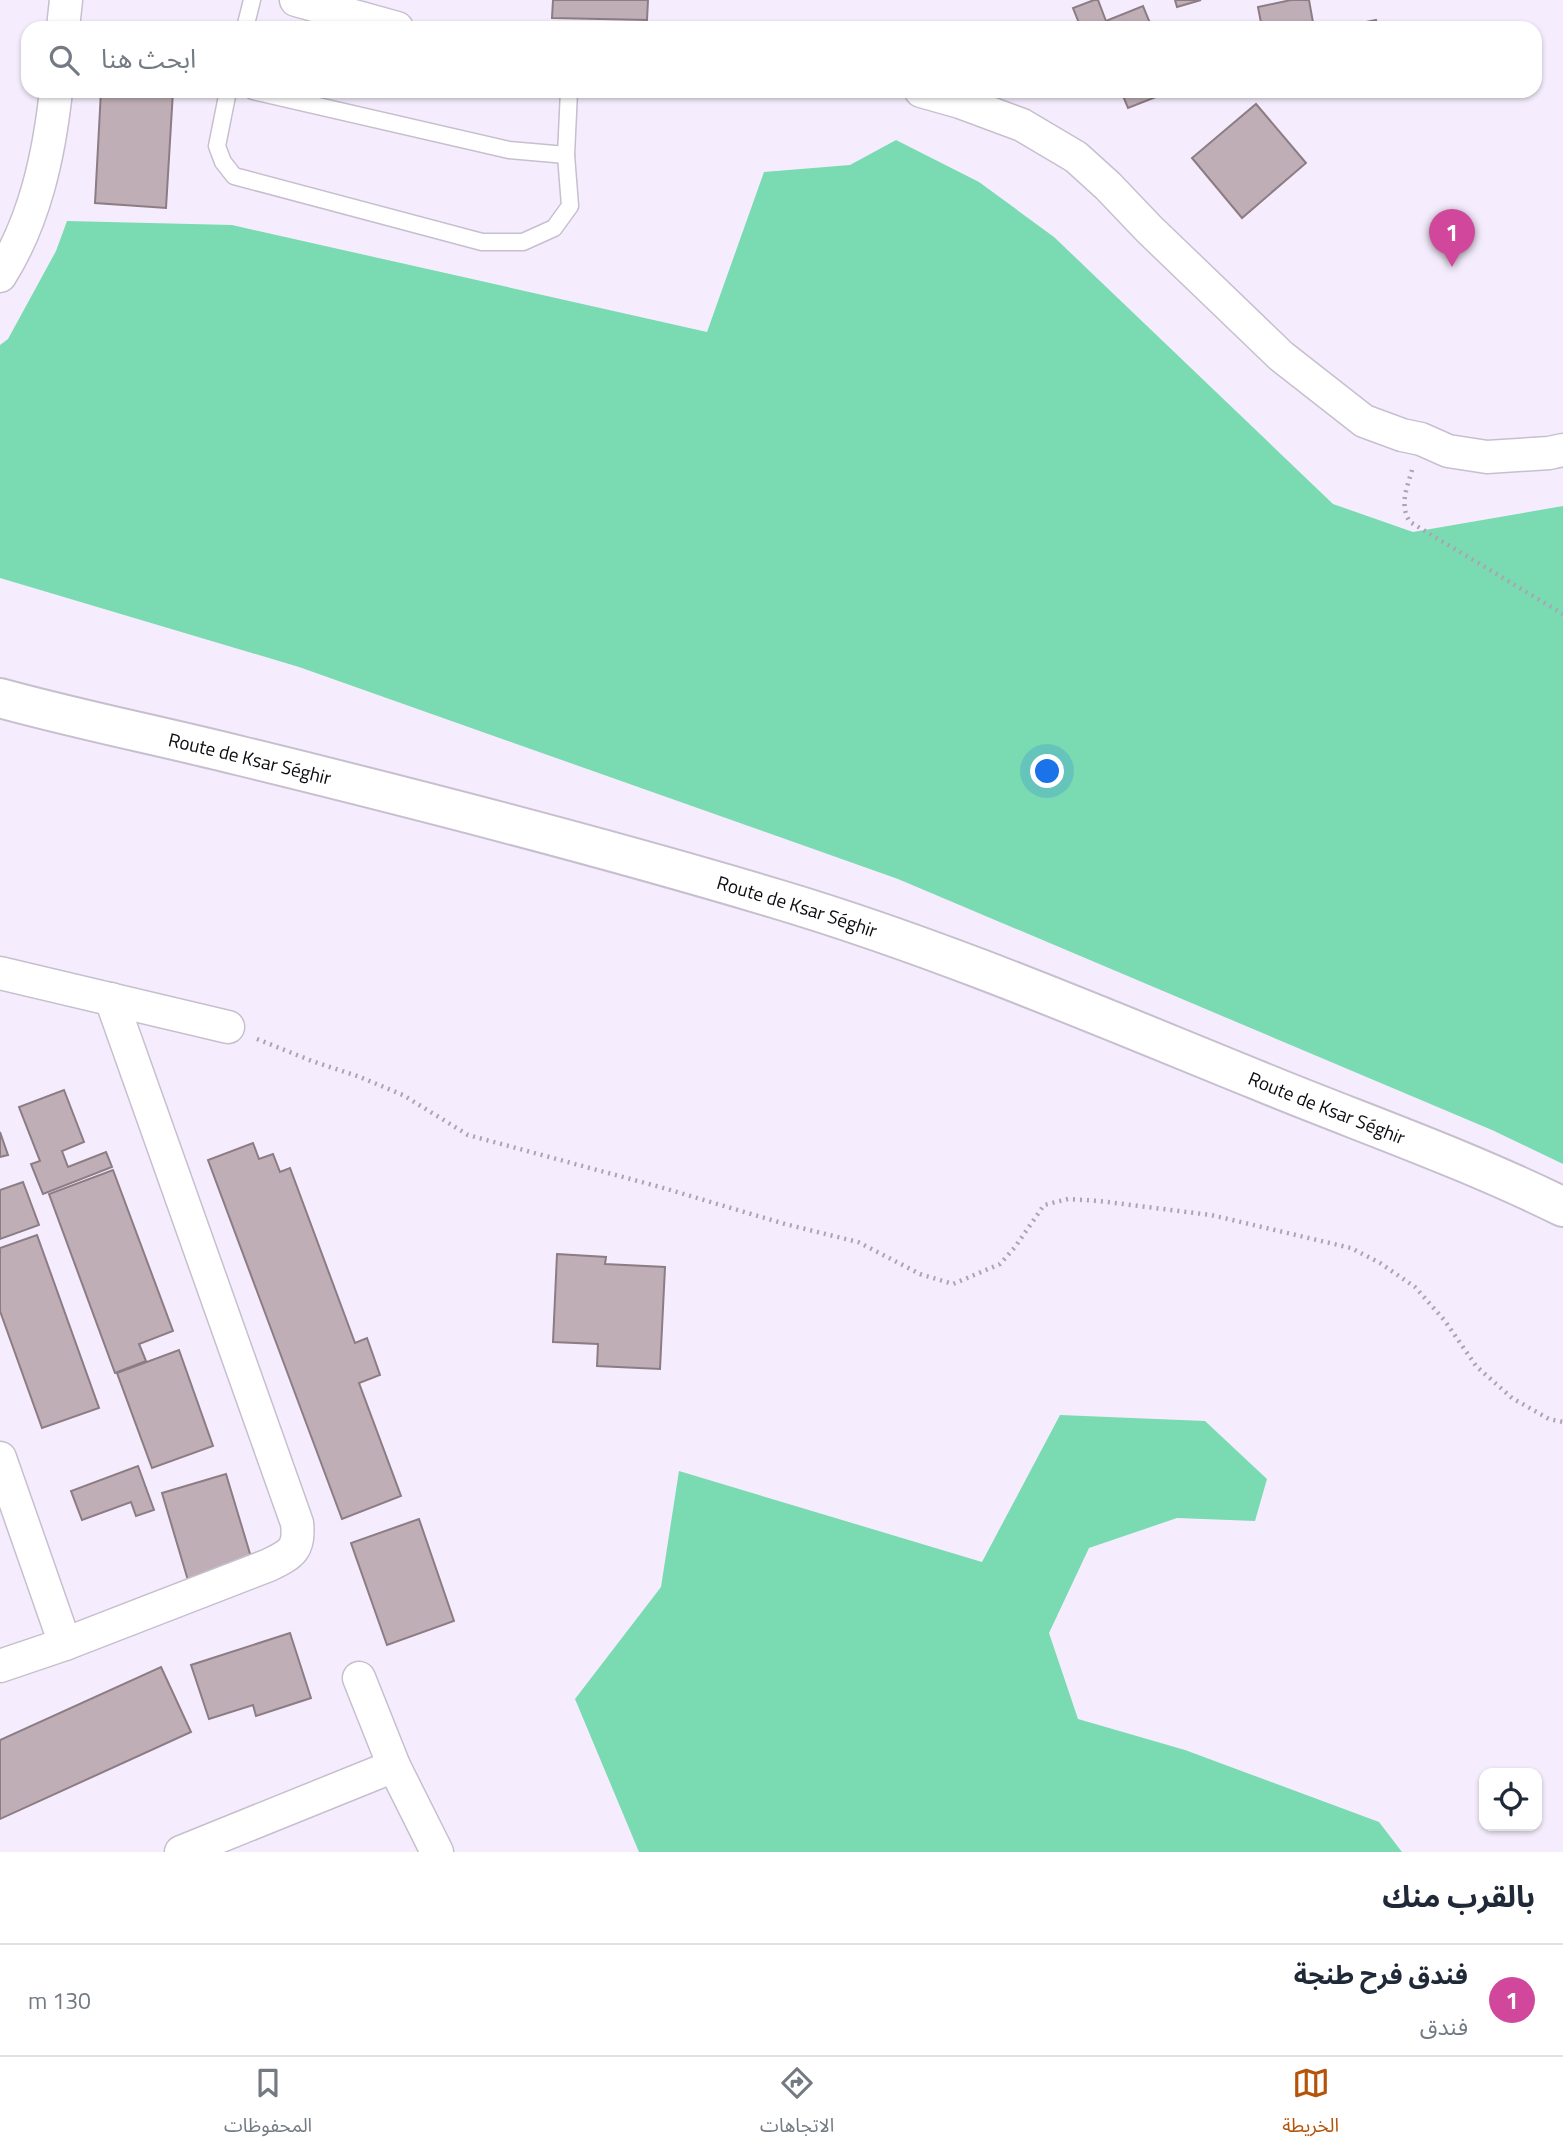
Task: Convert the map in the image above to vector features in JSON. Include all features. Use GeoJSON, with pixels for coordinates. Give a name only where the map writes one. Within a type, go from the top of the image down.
{"type":"FeatureCollection","features":[{"type":"Feature","properties":{"kind":"main road","name":"Route de Ksar Séghir"},"geometry":{"type":"LineString","coordinates":[[0,698],[505,823],[778,900],[875,931],[1163,1042],[1494,1175],[1563,1207]]}},
{"type":"Feature","properties":{"kind":"street"},"geometry":{"type":"LineString","coordinates":[[64,21],[66,0]]}},
{"type":"Feature","properties":{"kind":"street"},"geometry":{"type":"LineString","coordinates":[[296,0],[372,21]]}},
{"type":"Feature","properties":{"kind":"street"},"geometry":{"type":"LineString","coordinates":[[0,276],[13,256],[36,197],[51,138],[55,98]]}},
{"type":"Feature","properties":{"kind":"street"},"geometry":{"type":"LineString","coordinates":[[946,98],[1022,125],[1076,157],[1281,356],[1364,421],[1421,439],[1448,451],[1487,457],[1563,450]]}},
{"type":"Feature","properties":{"kind":"street"},"geometry":{"type":"LineString","coordinates":[[0,973],[228,1027]]}},
{"type":"Feature","properties":{"kind":"street"},"geometry":{"type":"LineString","coordinates":[[0,1666],[65,1644],[270,1565],[286,1557],[295,1548],[299,1537],[293,1510],[111,999]]}},
{"type":"Feature","properties":{"kind":"street"},"geometry":{"type":"LineString","coordinates":[[0,1458],[65,1644]]}},
{"type":"Feature","properties":{"kind":"street"},"geometry":{"type":"LineString","coordinates":[[359,1678],[394,1766],[437,1852]]}},
{"type":"Feature","properties":{"kind":"street"},"geometry":{"type":"LineString","coordinates":[[181,1852],[394,1766]]}},
{"type":"Feature","properties":{"kind":"lane"},"geometry":{"type":"LineString","coordinates":[[247,21],[252,0]]}},
{"type":"Feature","properties":{"kind":"lane"},"geometry":{"type":"LineString","coordinates":[[227,98],[217,146],[223,162],[234,176],[482,242],[523,242],[554,228],[570,205],[566,155],[569,98]]}},
{"type":"Feature","properties":{"kind":"lane"},"geometry":{"type":"LineString","coordinates":[[283,98],[509,150],[566,155]]}},
{"type":"Feature","properties":{"kind":"path"},"geometry":{"type":"LineString","coordinates":[[1421,439],[1405,496],[1405,515],[1410,522],[1563,614]]}},
{"type":"Feature","properties":{"kind":"path"},"geometry":{"type":"LineString","coordinates":[[228,1027],[403,1096],[468,1135],[858,1242],[920,1274],[953,1284],[1000,1264],[1016,1247],[1044,1205],[1068,1199],[1099,1200],[1211,1215],[1351,1248],[1380,1263],[1415,1287],[1445,1321],[1476,1366],[1512,1398],[1549,1419],[1563,1422]]}},
{"type":"Feature","properties":{"kind":"green space"},"geometry":{"type":"Polygon","coordinates":[[[896,140],[979,182],[1054,237],[1333,504],[1413,532],[1563,506],[1563,1164],[1492,1130],[898,879],[299,667],[0,578],[0,345],[8,339],[56,251],[67,221],[232,225],[707,332],[764,172],[850,165],[896,140]]]}},
{"type":"Feature","properties":{"kind":"green space"},"geometry":{"type":"Polygon","coordinates":[[[1060,1415],[1205,1421],[1267,1479],[1255,1521],[1177,1518],[1089,1548],[1049,1633],[1078,1719],[1185,1750],[1379,1822],[1402,1852],[639,1852],[575,1699],[661,1587],[679,1471],[982,1562],[1060,1415]]]}},
{"type":"Feature","properties":{"kind":"building"},"geometry":{"type":"Polygon","coordinates":[[[553,0],[648,0],[647,20],[552,18],[553,0]]]}},
{"type":"Feature","properties":{"kind":"building"},"geometry":{"type":"Polygon","coordinates":[[[1098,0],[1106,21],[1078,21],[1073,8],[1098,0]]]}},
{"type":"Feature","properties":{"kind":"building"},"geometry":{"type":"Polygon","coordinates":[[[1175,0],[1201,0],[1177,7],[1175,0]]]}},
{"type":"Feature","properties":{"kind":"building"},"geometry":{"type":"Polygon","coordinates":[[[1291,0],[1309,0],[1313,21],[1261,21],[1258,7],[1291,0]]]}},
{"type":"Feature","properties":{"kind":"building"},"geometry":{"type":"Polygon","coordinates":[[[1143,6],[1149,21],[1106,21],[1143,6]]]}},
{"type":"Feature","properties":{"kind":"building"},"geometry":{"type":"Polygon","coordinates":[[[101,98],[173,98],[166,208],[95,203],[101,98]]]}},
{"type":"Feature","properties":{"kind":"building"},"geometry":{"type":"Polygon","coordinates":[[[1124,98],[1153,98],[1128,108],[1124,98]]]}},
{"type":"Feature","properties":{"kind":"building"},"geometry":{"type":"Polygon","coordinates":[[[1256,104],[1306,163],[1242,218],[1192,158],[1256,104]]]}},
{"type":"Feature","properties":{"kind":"building"},"geometry":{"type":"Polygon","coordinates":[[[64,1090],[84,1142],[62,1151],[68,1167],[106,1152],[112,1167],[43,1194],[31,1164],[40,1161],[19,1107],[64,1090]]]}},
{"type":"Feature","properties":{"kind":"building"},"geometry":{"type":"Polygon","coordinates":[[[0,1132],[8,1155],[0,1157],[0,1132]]]}},
{"type":"Feature","properties":{"kind":"building"},"geometry":{"type":"Polygon","coordinates":[[[253,1143],[259,1159],[273,1154],[280,1172],[290,1168],[355,1343],[367,1338],[380,1375],[359,1383],[401,1496],[342,1519],[208,1160],[253,1143]]]}},
{"type":"Feature","properties":{"kind":"building"},"geometry":{"type":"Polygon","coordinates":[[[113,1170],[173,1331],[139,1344],[146,1361],[115,1373],[49,1194],[113,1170]]]}},
{"type":"Feature","properties":{"kind":"building"},"geometry":{"type":"Polygon","coordinates":[[[23,1182],[39,1225],[0,1239],[0,1190],[23,1182]]]}},
{"type":"Feature","properties":{"kind":"building"},"geometry":{"type":"Polygon","coordinates":[[[37,1235],[99,1408],[42,1428],[0,1311],[0,1248],[37,1235]]]}},
{"type":"Feature","properties":{"kind":"building"},"geometry":{"type":"Polygon","coordinates":[[[557,1254],[606,1257],[605,1264],[665,1267],[660,1369],[597,1366],[598,1344],[553,1342],[557,1254]]]}},
{"type":"Feature","properties":{"kind":"building"},"geometry":{"type":"Polygon","coordinates":[[[179,1350],[213,1446],[152,1468],[117,1373],[179,1350]]]}},
{"type":"Feature","properties":{"kind":"building"},"geometry":{"type":"Polygon","coordinates":[[[138,1466],[154,1510],[136,1516],[131,1502],[82,1520],[71,1491],[138,1466]]]}},
{"type":"Feature","properties":{"kind":"building"},"geometry":{"type":"Polygon","coordinates":[[[226,1474],[254,1567],[190,1587],[162,1493],[226,1474]]]}},
{"type":"Feature","properties":{"kind":"building"},"geometry":{"type":"Polygon","coordinates":[[[419,1519],[454,1621],[387,1645],[351,1543],[419,1519]]]}},
{"type":"Feature","properties":{"kind":"building"},"geometry":{"type":"Polygon","coordinates":[[[290,1633],[311,1698],[256,1716],[253,1705],[209,1719],[191,1665],[290,1633]]]}},
{"type":"Feature","properties":{"kind":"building"},"geometry":{"type":"Polygon","coordinates":[[[161,1667],[191,1732],[0,1819],[0,1740],[161,1667]]]}},
{"type":"Feature","properties":{"kind":"place","name":"فندق فرح طنجة"},"geometry":{"type":"Point","coordinates":[1452,267]}}]}
